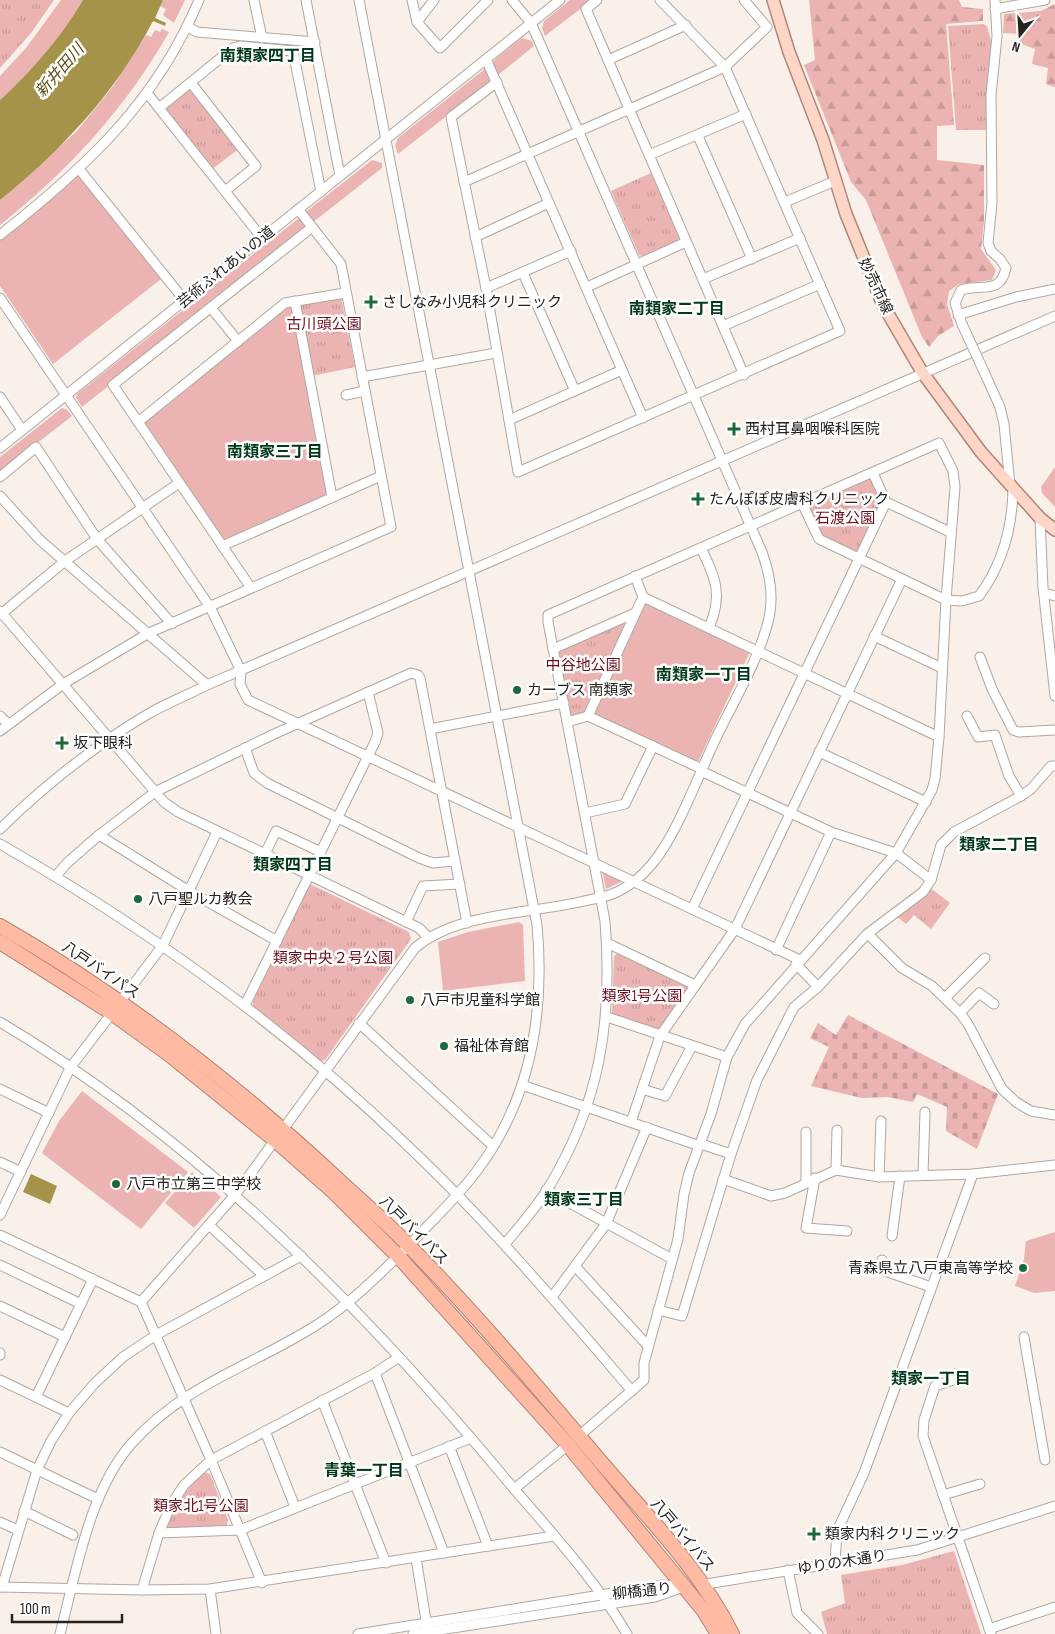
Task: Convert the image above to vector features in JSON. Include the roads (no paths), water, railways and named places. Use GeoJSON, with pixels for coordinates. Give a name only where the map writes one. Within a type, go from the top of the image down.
{"type":"FeatureCollection","features":[{"type":"Feature","properties":{"kind":"highway","name":"八戸バイパス"},"geometry":{"type":"LineString","coordinates":[[0,926],[54,957],[207,1065],[279,1134],[573,1440],[703,1584],[734,1634]]}},
{"type":"Feature","properties":{"kind":"highway","name":"八戸バイパス"},"geometry":{"type":"LineString","coordinates":[[0,942],[112,1013],[215,1090],[279,1134],[409,1245],[573,1440],[683,1587],[704,1611],[718,1634]]}},
{"type":"Feature","properties":{"kind":"highway"},"geometry":{"type":"LineString","coordinates":[[683,1587],[711,1634]]}},
{"type":"Feature","properties":{"kind":"main road","name":"妙売市線"},"geometry":{"type":"LineString","coordinates":[[773,0],[849,222],[883,305],[922,372],[981,452],[1040,518],[1055,530]]}},
{"type":"Feature","properties":{"kind":"street"},"geometry":{"type":"LineString","coordinates":[[0,235],[79,169],[112,136],[147,93],[173,56],[199,0]]}},
{"type":"Feature","properties":{"kind":"street"},"geometry":{"type":"LineString","coordinates":[[254,0],[262,38]]}},
{"type":"Feature","properties":{"kind":"street"},"geometry":{"type":"LineString","coordinates":[[306,0],[340,176]]}},
{"type":"Feature","properties":{"kind":"street"},"geometry":{"type":"LineString","coordinates":[[60,1634],[98,1499],[113,1470],[130,1445],[158,1416],[183,1397],[315,1326],[348,1303],[409,1245],[457,1195],[493,1146],[509,1117],[522,1086],[536,1028],[540,987],[540,954],[534,910],[359,0]]}},
{"type":"Feature","properties":{"kind":"street"},"geometry":{"type":"LineString","coordinates":[[412,0],[417,22],[440,48],[488,0]]}},
{"type":"Feature","properties":{"kind":"street"},"geometry":{"type":"LineString","coordinates":[[417,22],[434,0]]}},
{"type":"Feature","properties":{"kind":"street"},"geometry":{"type":"LineString","coordinates":[[141,1302],[235,1196],[415,948],[439,931],[467,923],[601,897],[617,892],[634,881],[652,864],[666,844],[757,652],[769,618],[771,582],[762,552],[531,23],[512,0]]}},
{"type":"Feature","properties":{"kind":"street","name":"芸術ふれあいの道"},"geometry":{"type":"LineString","coordinates":[[0,448],[560,0]]}},
{"type":"Feature","properties":{"kind":"street"},"geometry":{"type":"LineString","coordinates":[[597,0],[586,9],[744,374]]}},
{"type":"Feature","properties":{"kind":"street"},"geometry":{"type":"LineString","coordinates":[[496,82],[451,117],[486,288],[518,472],[840,332],[725,67],[660,0]]}},
{"type":"Feature","properties":{"kind":"street"},"geometry":{"type":"LineString","coordinates":[[464,182],[528,152],[725,67],[767,27],[744,0]]}},
{"type":"Feature","properties":{"kind":"street"},"geometry":{"type":"LineString","coordinates":[[802,503],[819,539],[946,600],[962,601],[978,596],[1004,552],[1011,528],[1012,487],[1004,424],[1000,407],[958,315],[955,304],[961,290],[967,287],[988,288],[997,284],[1004,276],[1006,268],[991,251],[988,243],[992,203],[991,95],[997,36],[995,4],[1045,0]]}},
{"type":"Feature","properties":{"kind":"street"},"geometry":{"type":"LineString","coordinates":[[608,60],[686,25]]}},
{"type":"Feature","properties":{"kind":"street"},"geometry":{"type":"LineString","coordinates":[[188,27],[197,32],[315,42]]}},
{"type":"Feature","properties":{"kind":"street"},"geometry":{"type":"LineString","coordinates":[[159,108],[233,48],[240,46],[292,51],[320,192]]}},
{"type":"Feature","properties":{"kind":"street"},"geometry":{"type":"LineString","coordinates":[[486,59],[643,418]]}},
{"type":"Feature","properties":{"kind":"street"},"geometry":{"type":"LineString","coordinates":[[191,83],[256,166],[225,191]]}},
{"type":"Feature","properties":{"kind":"street"},"geometry":{"type":"LineString","coordinates":[[147,93],[262,238]]}},
{"type":"Feature","properties":{"kind":"street"},"geometry":{"type":"LineString","coordinates":[[649,155],[698,136],[746,114]]}},
{"type":"Feature","properties":{"kind":"street"},"geometry":{"type":"LineString","coordinates":[[698,136],[752,259]]}},
{"type":"Feature","properties":{"kind":"street"},"geometry":{"type":"LineString","coordinates":[[79,169],[185,301]]}},
{"type":"Feature","properties":{"kind":"street"},"geometry":{"type":"LineString","coordinates":[[785,202],[835,181]]}},
{"type":"Feature","properties":{"kind":"street"},"geometry":{"type":"LineString","coordinates":[[475,237],[549,203]]}},
{"type":"Feature","properties":{"kind":"street"},"geometry":{"type":"LineString","coordinates":[[0,732],[8,724],[63,684],[149,633],[392,528],[345,293],[341,264],[298,209]]}},
{"type":"Feature","properties":{"kind":"street"},"geometry":{"type":"LineString","coordinates":[[251,588],[113,385],[311,228]]}},
{"type":"Feature","properties":{"kind":"street"},"geometry":{"type":"LineString","coordinates":[[703,279],[800,238]]}},
{"type":"Feature","properties":{"kind":"street"},"geometry":{"type":"LineString","coordinates":[[587,287],[686,242]]}},
{"type":"Feature","properties":{"kind":"street"},"geometry":{"type":"LineString","coordinates":[[486,288],[571,251]]}},
{"type":"Feature","properties":{"kind":"street"},"geometry":{"type":"LineString","coordinates":[[523,273],[575,391]]}},
{"type":"Feature","properties":{"kind":"street"},"geometry":{"type":"LineString","coordinates":[[723,326],[820,284]]}},
{"type":"Feature","properties":{"kind":"street"},"geometry":{"type":"LineString","coordinates":[[958,315],[1016,296],[1055,289]]}},
{"type":"Feature","properties":{"kind":"street"},"geometry":{"type":"LineString","coordinates":[[138,422],[285,303],[345,293]]}},
{"type":"Feature","properties":{"kind":"street"},"geometry":{"type":"LineString","coordinates":[[0,298],[210,607],[241,670],[240,684],[248,700],[735,929],[798,962],[818,987]]}},
{"type":"Feature","properties":{"kind":"street"},"geometry":{"type":"LineString","coordinates":[[295,301],[332,497]]}},
{"type":"Feature","properties":{"kind":"street"},"geometry":{"type":"LineString","coordinates":[[211,308],[238,341]]}},
{"type":"Feature","properties":{"kind":"street"},"geometry":{"type":"LineString","coordinates":[[0,829],[36,794],[109,738],[150,713],[207,685],[922,372],[1055,316]]}},
{"type":"Feature","properties":{"kind":"street"},"geometry":{"type":"LineString","coordinates":[[362,377],[496,353]]}},
{"type":"Feature","properties":{"kind":"street"},"geometry":{"type":"LineString","coordinates":[[509,420],[622,370]]}},
{"type":"Feature","properties":{"kind":"street"},"geometry":{"type":"LineString","coordinates":[[346,395],[365,391]]}},
{"type":"Feature","properties":{"kind":"street"},"geometry":{"type":"LineString","coordinates":[[0,397],[22,430]]}},
{"type":"Feature","properties":{"kind":"street"},"geometry":{"type":"LineString","coordinates":[[505,1244],[546,1190],[566,1155],[586,1107],[600,1064],[607,1018],[609,967],[601,897],[548,615],[939,443],[952,471],[955,486],[950,532],[939,737],[935,779],[926,802],[896,853],[745,1024],[727,1057],[684,1194],[678,1239],[648,1346],[644,1363],[644,1380],[514,1489]]}},
{"type":"Feature","properties":{"kind":"street"},"geometry":{"type":"LineString","coordinates":[[0,477],[36,447],[97,539],[172,624]]}},
{"type":"Feature","properties":{"kind":"street"},"geometry":{"type":"LineString","coordinates":[[873,472],[886,502],[950,532]]}},
{"type":"Feature","properties":{"kind":"street"},"geometry":{"type":"LineString","coordinates":[[222,546],[381,476]]}},
{"type":"Feature","properties":{"kind":"street"},"geometry":{"type":"LineString","coordinates":[[179,483],[65,561],[1,613],[155,792],[178,812],[419,928],[428,937]]}},
{"type":"Feature","properties":{"kind":"street"},"geometry":{"type":"LineString","coordinates":[[0,496],[40,540],[207,685]]}},
{"type":"Feature","properties":{"kind":"street"},"geometry":{"type":"LineString","coordinates":[[692,909],[886,502]]}},
{"type":"Feature","properties":{"kind":"street"},"geometry":{"type":"LineString","coordinates":[[1040,518],[1039,534],[1044,593],[1053,657],[1055,696]]}},
{"type":"Feature","properties":{"kind":"street"},"geometry":{"type":"LineString","coordinates":[[702,548],[712,571],[718,596],[716,611],[709,628]]}},
{"type":"Feature","properties":{"kind":"street"},"geometry":{"type":"LineString","coordinates":[[635,576],[643,597],[939,737]]}},
{"type":"Feature","properties":{"kind":"street"},"geometry":{"type":"LineString","coordinates":[[631,1122],[660,1036],[735,929],[902,579]]}},
{"type":"Feature","properties":{"kind":"street"},"geometry":{"type":"LineString","coordinates":[[1044,593],[1055,596]]}},
{"type":"Feature","properties":{"kind":"street"},"geometry":{"type":"LineString","coordinates":[[588,716],[643,597]]}},
{"type":"Feature","properties":{"kind":"street"},"geometry":{"type":"LineString","coordinates":[[553,649],[635,613]]}},
{"type":"Feature","properties":{"kind":"street"},"geometry":{"type":"LineString","coordinates":[[874,636],[942,668]]}},
{"type":"Feature","properties":{"kind":"street"},"geometry":{"type":"LineString","coordinates":[[980,657],[992,689],[1013,730],[1019,732],[1055,730]]}},
{"type":"Feature","properties":{"kind":"street"},"geometry":{"type":"LineString","coordinates":[[56,876],[66,863],[155,792],[297,723],[411,673],[418,674],[467,923]]}},
{"type":"Feature","properties":{"kind":"street"},"geometry":{"type":"LineString","coordinates":[[245,1006],[338,819],[378,733],[368,692]]}},
{"type":"Feature","properties":{"kind":"street"},"geometry":{"type":"LineString","coordinates":[[430,729],[564,702]]}},
{"type":"Feature","properties":{"kind":"street"},"geometry":{"type":"LineString","coordinates":[[0,716],[8,724]]}},
{"type":"Feature","properties":{"kind":"street"},"geometry":{"type":"LineString","coordinates":[[567,722],[588,716],[831,832],[896,853],[931,880]]}},
{"type":"Feature","properties":{"kind":"street"},"geometry":{"type":"LineString","coordinates":[[967,716],[978,737],[995,735],[1009,776],[1021,796]]}},
{"type":"Feature","properties":{"kind":"street"},"geometry":{"type":"LineString","coordinates":[[585,813],[625,804],[653,746]]}},
{"type":"Feature","properties":{"kind":"street"},"geometry":{"type":"LineString","coordinates":[[245,748],[254,773],[267,784],[419,858],[433,862],[455,861]]}},
{"type":"Feature","properties":{"kind":"street"},"geometry":{"type":"LineString","coordinates":[[819,752],[926,802]]}},
{"type":"Feature","properties":{"kind":"street"},"geometry":{"type":"LineString","coordinates":[[658,1310],[682,1316],[730,1154],[758,1080],[778,1035],[794,1007],[818,987],[867,934],[923,892],[931,880],[940,845],[954,832],[1021,796],[1031,789],[1051,766],[1055,766]]}},
{"type":"Feature","properties":{"kind":"street"},"geometry":{"type":"LineString","coordinates":[[265,854],[276,830],[321,852]]}},
{"type":"Feature","properties":{"kind":"street"},"geometry":{"type":"LineString","coordinates":[[120,1002],[163,945],[217,832]]}},
{"type":"Feature","properties":{"kind":"street"},"geometry":{"type":"LineString","coordinates":[[776,950],[831,832]]}},
{"type":"Feature","properties":{"kind":"street"},"geometry":{"type":"LineString","coordinates":[[99,835],[189,891],[277,941]]}},
{"type":"Feature","properties":{"kind":"street"},"geometry":{"type":"LineString","coordinates":[[0,844],[56,876],[163,945],[245,1006],[325,1070],[411,1148],[505,1244],[632,1391]]}},
{"type":"Feature","properties":{"kind":"street"},"geometry":{"type":"LineString","coordinates":[[406,922],[423,886],[460,884]]}},
{"type":"Feature","properties":{"kind":"street"},"geometry":{"type":"LineString","coordinates":[[872,938],[902,968],[932,986],[960,1013],[968,1024],[1002,1089],[1016,1102],[1031,1111],[1055,1116]]}},
{"type":"Feature","properties":{"kind":"street"},"geometry":{"type":"LineString","coordinates":[[607,942],[695,985]]}},
{"type":"Feature","properties":{"kind":"street"},"geometry":{"type":"LineString","coordinates":[[945,998],[985,958]]}},
{"type":"Feature","properties":{"kind":"street"},"geometry":{"type":"LineString","coordinates":[[960,1013],[979,993],[994,1004]]}},
{"type":"Feature","properties":{"kind":"street"},"geometry":{"type":"LineString","coordinates":[[0,1215],[70,1068],[112,1013]]}},
{"type":"Feature","properties":{"kind":"street"},"geometry":{"type":"LineString","coordinates":[[607,1018],[727,1057]]}},
{"type":"Feature","properties":{"kind":"street"},"geometry":{"type":"LineString","coordinates":[[0,1022],[70,1068],[150,1126],[235,1196],[301,1256],[399,1357],[471,1438],[605,1599],[627,1634]]}},
{"type":"Feature","properties":{"kind":"street"},"geometry":{"type":"LineString","coordinates":[[360,1023],[493,1146]]}},
{"type":"Feature","properties":{"kind":"street"},"geometry":{"type":"LineString","coordinates":[[642,1089],[665,1096],[692,1046]]}},
{"type":"Feature","properties":{"kind":"street"},"geometry":{"type":"LineString","coordinates":[[522,1086],[730,1154]]}},
{"type":"Feature","properties":{"kind":"street"},"geometry":{"type":"LineString","coordinates":[[0,1090],[49,1113]]}},
{"type":"Feature","properties":{"kind":"street"},"geometry":{"type":"LineString","coordinates":[[923,1175],[925,1112]]}},
{"type":"Feature","properties":{"kind":"street"},"geometry":{"type":"LineString","coordinates":[[879,1177],[881,1121]]}},
{"type":"Feature","properties":{"kind":"street"},"geometry":{"type":"LineString","coordinates":[[552,1297],[606,1224],[647,1127]]}},
{"type":"Feature","properties":{"kind":"street"},"geometry":{"type":"LineString","coordinates":[[836,1170],[837,1130]]}},
{"type":"Feature","properties":{"kind":"street"},"geometry":{"type":"LineString","coordinates":[[806,1132],[811,1180],[806,1228],[847,1231]]}},
{"type":"Feature","properties":{"kind":"street"},"geometry":{"type":"LineString","coordinates":[[0,1162],[20,1172]]}},
{"type":"Feature","properties":{"kind":"street"},"geometry":{"type":"LineString","coordinates":[[723,1179],[771,1196],[785,1193],[836,1170],[879,1177],[973,1174],[1055,1165]]}},
{"type":"Feature","properties":{"kind":"street"},"geometry":{"type":"LineString","coordinates":[[835,1564],[837,1531],[864,1473],[973,1174]]}},
{"type":"Feature","properties":{"kind":"street"},"geometry":{"type":"LineString","coordinates":[[892,1236],[900,1176]]}},
{"type":"Feature","properties":{"kind":"street"},"geometry":{"type":"LineString","coordinates":[[546,1190],[672,1259]]}},
{"type":"Feature","properties":{"kind":"street"},"geometry":{"type":"LineString","coordinates":[[209,1225],[264,1276]]}},
{"type":"Feature","properties":{"kind":"street"},"geometry":{"type":"LineString","coordinates":[[0,1235],[141,1302],[211,1460],[262,1583]]}},
{"type":"Feature","properties":{"kind":"street"},"geometry":{"type":"LineString","coordinates":[[301,1256],[156,1334],[123,1356],[95,1383],[69,1413],[51,1440],[37,1470],[1,1587],[142,1590],[210,1589],[262,1583],[554,1536]]}},
{"type":"Feature","properties":{"kind":"street"},"geometry":{"type":"LineString","coordinates":[[882,1260],[885,1271],[931,1287]]}},
{"type":"Feature","properties":{"kind":"street"},"geometry":{"type":"LineString","coordinates":[[0,1265],[81,1304]]}},
{"type":"Feature","properties":{"kind":"street"},"geometry":{"type":"LineString","coordinates":[[575,1266],[648,1346]]}},
{"type":"Feature","properties":{"kind":"street"},"geometry":{"type":"LineString","coordinates":[[36,1397],[93,1279]]}},
{"type":"Feature","properties":{"kind":"street"},"geometry":{"type":"LineString","coordinates":[[0,1306],[65,1337]]}},
{"type":"Feature","properties":{"kind":"street"},"geometry":{"type":"LineString","coordinates":[[1024,1337],[1045,1460]]}},
{"type":"Feature","properties":{"kind":"street"},"geometry":{"type":"LineString","coordinates":[[142,1590],[159,1533],[171,1506],[184,1485],[211,1460],[375,1373],[399,1357]]}},
{"type":"Feature","properties":{"kind":"street"},"geometry":{"type":"LineString","coordinates":[[375,1373],[444,1553]]}},
{"type":"Feature","properties":{"kind":"street"},"geometry":{"type":"LineString","coordinates":[[956,1374],[953,1380],[935,1386],[924,1420],[923,1436],[990,1632],[1055,1607]]}},
{"type":"Feature","properties":{"kind":"street"},"geometry":{"type":"LineString","coordinates":[[0,1380],[69,1413]]}},
{"type":"Feature","properties":{"kind":"street"},"geometry":{"type":"LineString","coordinates":[[322,1400],[386,1563]]}},
{"type":"Feature","properties":{"kind":"street"},"geometry":{"type":"LineString","coordinates":[[265,1431],[295,1507]]}},
{"type":"Feature","properties":{"kind":"street"},"geometry":{"type":"LineString","coordinates":[[159,1533],[240,1530],[471,1438]]}},
{"type":"Feature","properties":{"kind":"street"},"geometry":{"type":"LineString","coordinates":[[449,1446],[488,1546]]}},
{"type":"Feature","properties":{"kind":"street"},"geometry":{"type":"LineString","coordinates":[[0,1452],[98,1499]]}},
{"type":"Feature","properties":{"kind":"street"},"geometry":{"type":"LineString","coordinates":[[943,1495],[980,1484]]}},
{"type":"Feature","properties":{"kind":"street","name":"ゆりの木通り"},"geometry":{"type":"LineString","coordinates":[[683,1587],[917,1550],[1055,1506]]}},
{"type":"Feature","properties":{"kind":"street"},"geometry":{"type":"LineString","coordinates":[[24,1511],[73,1535]]}},
{"type":"Feature","properties":{"kind":"street"},"geometry":{"type":"LineString","coordinates":[[0,1522],[18,1530]]}},
{"type":"Feature","properties":{"kind":"street"},"geometry":{"type":"LineString","coordinates":[[416,1558],[427,1630]]}},
{"type":"Feature","properties":{"kind":"street"},"geometry":{"type":"LineString","coordinates":[[788,1570],[798,1613],[818,1634]]}},
{"type":"Feature","properties":{"kind":"street","name":"柳橋通り"},"geometry":{"type":"LineString","coordinates":[[413,1634],[605,1599],[655,1597],[683,1587]]}},
{"type":"Feature","properties":{"kind":"street"},"geometry":{"type":"LineString","coordinates":[[210,1589],[216,1634]]}},
{"type":"Feature","properties":{"kind":"street","name":"柳橋通り"},"geometry":{"type":"LineString","coordinates":[[358,1634],[427,1630]]}},
{"type":"Feature","properties":{"kind":"water","name":"新井田川"},"geometry":{"type":"Polygon","coordinates":[[[83,0],[163,0],[155,18],[166,23],[165,26],[153,21],[105,96],[45,161],[0,200],[0,100],[45,53],[83,0]]]}},
{"type":"Feature","properties":{"kind":"water"},"geometry":{"type":"Polygon","coordinates":[[[31,1174],[57,1186],[50,1204],[23,1192],[31,1174]]]}},
{"type":"Feature","properties":{"kind":"place","name":"さしなみ小児科クリニック"},"geometry":{"type":"Point","coordinates":[371,302]}},
{"type":"Feature","properties":{"kind":"place","name":"西村耳鼻咽喉科医院"},"geometry":{"type":"Point","coordinates":[734,429]}},
{"type":"Feature","properties":{"kind":"place","name":"たんぽぽ皮膚科クリニック"},"geometry":{"type":"Point","coordinates":[698,499]}},
{"type":"Feature","properties":{"kind":"place","name":"カーブス 南類家"},"geometry":{"type":"Point","coordinates":[517,690]}},
{"type":"Feature","properties":{"kind":"place","name":"坂下眼科"},"geometry":{"type":"Point","coordinates":[62,743]}},
{"type":"Feature","properties":{"kind":"place","name":"八戸聖ルカ教会"},"geometry":{"type":"Point","coordinates":[138,899]}},
{"type":"Feature","properties":{"kind":"place","name":"八戸市児童科学館"},"geometry":{"type":"Point","coordinates":[410,1000]}},
{"type":"Feature","properties":{"kind":"place","name":"福祉体育館"},"geometry":{"type":"Point","coordinates":[444,1046]}},
{"type":"Feature","properties":{"kind":"place","name":"八戸市立第三中学校"},"geometry":{"type":"Point","coordinates":[116,1184]}},
{"type":"Feature","properties":{"kind":"place","name":"青森県立八戸東高等学校"},"geometry":{"type":"Point","coordinates":[1023,1268]}},
{"type":"Feature","properties":{"kind":"place","name":"類家内科クリニック"},"geometry":{"type":"Point","coordinates":[814,1534]}},
{"type":"Feature","properties":{"kind":"district","name":"南類家四丁目"},"geometry":{"type":"Point","coordinates":[268,55]}},
{"type":"Feature","properties":{"kind":"district","name":"南類家二丁目"},"geometry":{"type":"Point","coordinates":[677,308]}},
{"type":"Feature","properties":{"kind":"district","name":"南類家三丁目"},"geometry":{"type":"Point","coordinates":[275,451]}},
{"type":"Feature","properties":{"kind":"district","name":"南類家一丁目"},"geometry":{"type":"Point","coordinates":[704,674]}},
{"type":"Feature","properties":{"kind":"district","name":"類家二丁目"},"geometry":{"type":"Point","coordinates":[999,844]}},
{"type":"Feature","properties":{"kind":"district","name":"類家四丁目"},"geometry":{"type":"Point","coordinates":[293,864]}},
{"type":"Feature","properties":{"kind":"district","name":"類家三丁目"},"geometry":{"type":"Point","coordinates":[584,1199]}},
{"type":"Feature","properties":{"kind":"district","name":"類家一丁目"},"geometry":{"type":"Point","coordinates":[931,1378]}},
{"type":"Feature","properties":{"kind":"district","name":"青葉一丁目"},"geometry":{"type":"Point","coordinates":[364,1470]}},
{"type":"Feature","properties":{"kind":"park label","name":"古川頭公園"},"geometry":{"type":"Point","coordinates":[324,324]}},
{"type":"Feature","properties":{"kind":"park label","name":"石渡公園"},"geometry":{"type":"Point","coordinates":[845,518]}},
{"type":"Feature","properties":{"kind":"park label","name":"中谷地公園"},"geometry":{"type":"Point","coordinates":[583,665]}},
{"type":"Feature","properties":{"kind":"park label","name":"類家中央２号公園"},"geometry":{"type":"Point","coordinates":[333,958]}},
{"type":"Feature","properties":{"kind":"park label","name":"類家1号公園"},"geometry":{"type":"Point","coordinates":[642,996]}},
{"type":"Feature","properties":{"kind":"park label","name":"類家北1号公園"},"geometry":{"type":"Point","coordinates":[201,1506]}}]}
